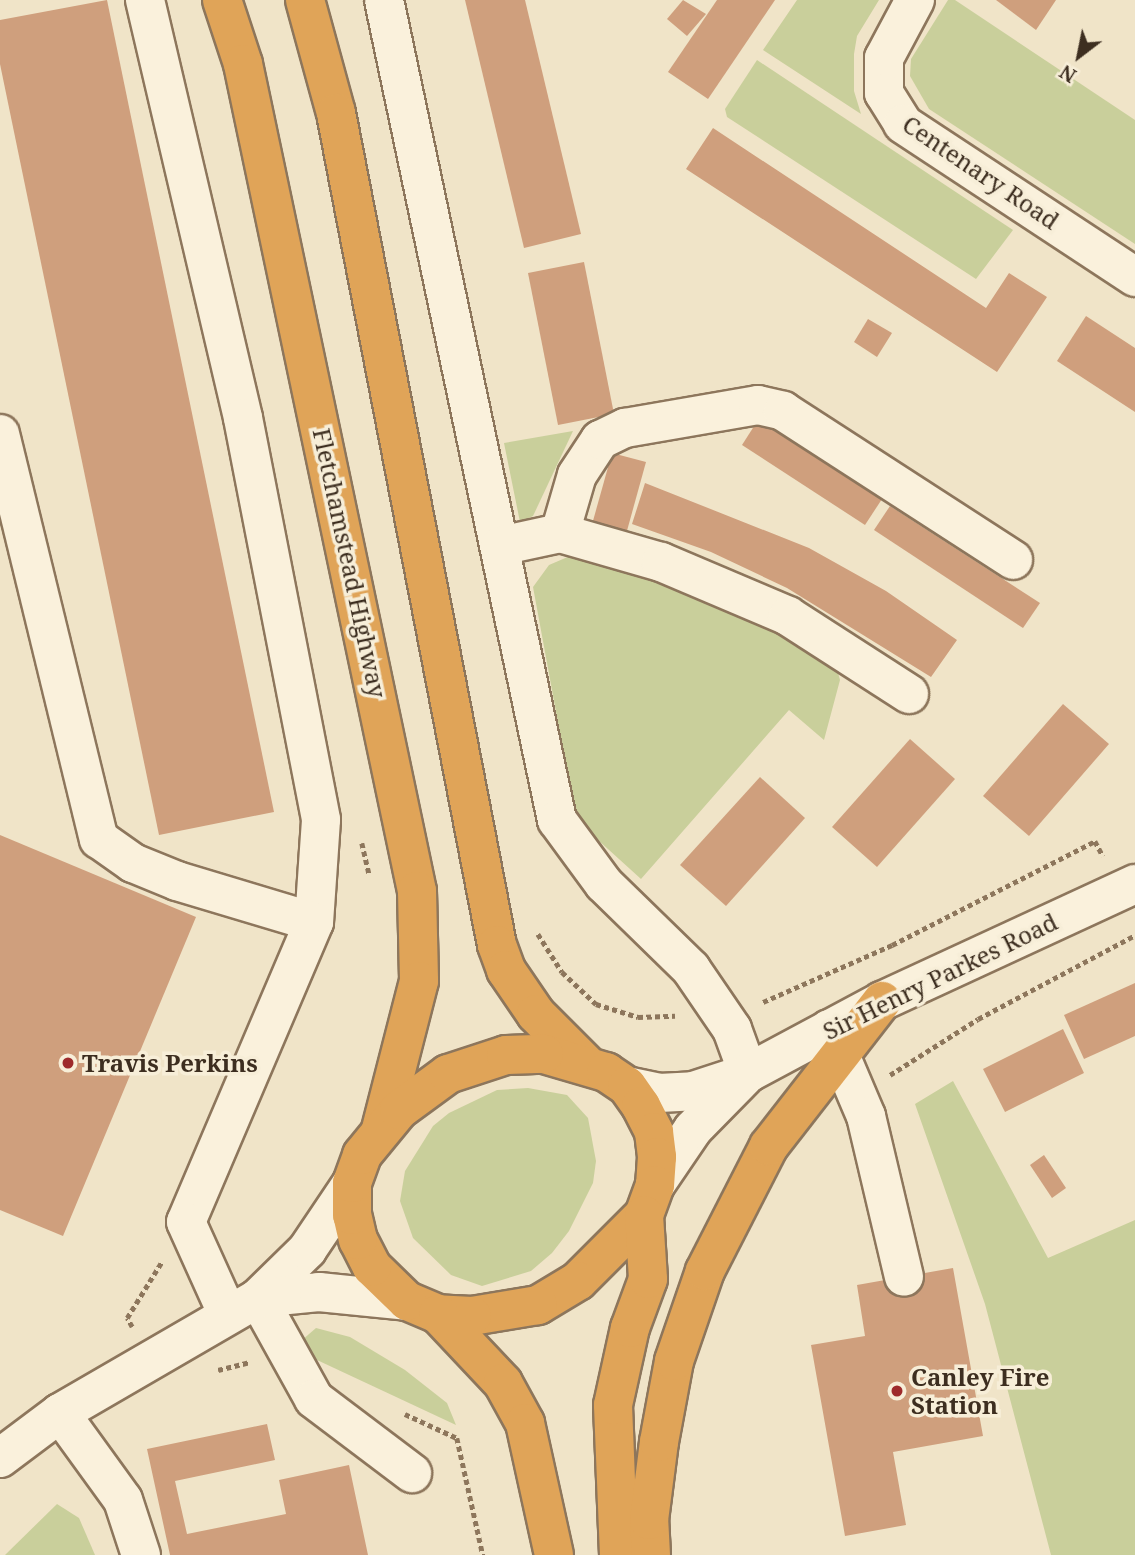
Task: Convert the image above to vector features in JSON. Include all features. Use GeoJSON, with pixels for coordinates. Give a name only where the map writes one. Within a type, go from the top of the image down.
{"type":"FeatureCollection","features":[{"type":"Feature","properties":{"kind":"highway","name":"Fletchamstead Highway"},"geometry":{"type":"LineString","coordinates":[[222,0],[243,64],[416,891],[419,981],[381,1129]]}},
{"type":"Feature","properties":{"kind":"highway"},"geometry":{"type":"LineString","coordinates":[[305,0],[336,113],[497,945],[506,970],[536,1014],[585,1063],[627,1086],[654,1132],[648,1279],[630,1328],[614,1405],[619,1555]]}},
{"type":"Feature","properties":{"kind":"highway"},"geometry":{"type":"LineString","coordinates":[[651,1555],[649,1520],[669,1388],[705,1271],[769,1146],[835,1042],[883,1001]]}},
{"type":"Feature","properties":{"kind":"highway"},"geometry":{"type":"LineString","coordinates":[[554,1555],[531,1445],[520,1413],[503,1383],[423,1308],[372,1267],[358,1240],[352,1215],[352,1183],[362,1156],[381,1129],[422,1090],[448,1074],[487,1060],[544,1054],[585,1063]]}},
{"type":"Feature","properties":{"kind":"highway"},"geometry":{"type":"LineString","coordinates":[[423,1308],[505,1314],[557,1296],[650,1200]]}},
{"type":"Feature","properties":{"kind":"street"},"geometry":{"type":"LineString","coordinates":[[145,0],[243,418],[321,820],[314,922],[186,1222],[242,1306],[314,1399],[412,1473]]}},
{"type":"Feature","properties":{"kind":"street"},"geometry":{"type":"LineString","coordinates":[[384,0],[557,820],[604,884],[691,969],[732,1029],[748,1073]]}},
{"type":"Feature","properties":{"kind":"street","name":"Centenary Road"},"geometry":{"type":"LineString","coordinates":[[915,0],[884,58],[884,93],[903,124],[1135,277]]}},
{"type":"Feature","properties":{"kind":"street"},"geometry":{"type":"LineString","coordinates":[[560,533],[577,475],[600,440],[625,428],[758,405],[783,411],[1013,560]]}},
{"type":"Feature","properties":{"kind":"street"},"geometry":{"type":"LineString","coordinates":[[0,434],[99,839],[133,863],[177,881],[314,922]]}},
{"type":"Feature","properties":{"kind":"street"},"geometry":{"type":"LineString","coordinates":[[500,546],[560,533],[661,562],[788,616],[909,694]]}},
{"type":"Feature","properties":{"kind":"street","name":"Sir Henry Parkes Road"},"geometry":{"type":"LineString","coordinates":[[883,1001],[1135,884]]}},
{"type":"Feature","properties":{"kind":"street"},"geometry":{"type":"LineString","coordinates":[[835,1042],[858,1095],[904,1277]]}},
{"type":"Feature","properties":{"kind":"street","name":"Sir Henry Parkes Road"},"geometry":{"type":"LineString","coordinates":[[627,1086],[659,1093],[693,1091],[835,1042]]}},
{"type":"Feature","properties":{"kind":"street","name":"Sir Henry Parkes Road"},"geometry":{"type":"LineString","coordinates":[[650,1200],[693,1129],[748,1073]]}},
{"type":"Feature","properties":{"kind":"street"},"geometry":{"type":"LineString","coordinates":[[0,1458],[60,1413],[242,1306],[307,1250],[352,1183]]}},
{"type":"Feature","properties":{"kind":"street"},"geometry":{"type":"LineString","coordinates":[[242,1306],[319,1292],[423,1308]]}},
{"type":"Feature","properties":{"kind":"street"},"geometry":{"type":"LineString","coordinates":[[60,1413],[122,1500],[141,1555]]}},
{"type":"Feature","properties":{"kind":"path"},"geometry":{"type":"LineString","coordinates":[[536,920],[538,934],[562,972],[596,1004],[638,1017],[721,1013],[796,991],[1095,841]]}},
{"type":"Feature","properties":{"kind":"path"},"geometry":{"type":"LineString","coordinates":[[858,1095],[978,1020],[1135,935]]}},
{"type":"Feature","properties":{"kind":"path"},"geometry":{"type":"LineString","coordinates":[[152,1358],[127,1318],[186,1222]]}},
{"type":"Feature","properties":{"kind":"green space"},"geometry":{"type":"Polygon","coordinates":[[[797,0],[879,0],[857,36],[854,54],[854,91],[861,114],[763,50],[797,0]]]}},
{"type":"Feature","properties":{"kind":"green space"},"geometry":{"type":"Polygon","coordinates":[[[948,0],[955,0],[1135,120],[1135,244],[929,109],[910,76],[911,59],[948,0]]]}},
{"type":"Feature","properties":{"kind":"green space"},"geometry":{"type":"Polygon","coordinates":[[[757,60],[1013,230],[976,279],[727,117],[725,109],[757,60]]]}},
{"type":"Feature","properties":{"kind":"green space"},"geometry":{"type":"Polygon","coordinates":[[[573,431],[533,516],[520,522],[504,443],[573,431]]]}},
{"type":"Feature","properties":{"kind":"green space"},"geometry":{"type":"Polygon","coordinates":[[[570,556],[613,560],[750,615],[837,669],[840,680],[824,740],[789,710],[641,879],[576,820],[533,587],[549,565],[570,556]]]}},
{"type":"Feature","properties":{"kind":"green space"},"geometry":{"type":"Polygon","coordinates":[[[953,1081],[1048,1258],[1135,1220],[1135,1555],[1051,1555],[985,1304],[915,1104],[953,1081]]]}},
{"type":"Feature","properties":{"kind":"green space"},"geometry":{"type":"Polygon","coordinates":[[[528,1088],[567,1095],[588,1118],[596,1161],[593,1183],[569,1231],[552,1253],[531,1271],[482,1286],[451,1275],[413,1238],[400,1201],[405,1171],[433,1126],[449,1113],[497,1090],[528,1088]]]}},
{"type":"Feature","properties":{"kind":"green space"},"geometry":{"type":"Polygon","coordinates":[[[316,1328],[350,1337],[405,1370],[447,1403],[456,1425],[302,1353],[301,1341],[316,1328]]]}},
{"type":"Feature","properties":{"kind":"green space"},"geometry":{"type":"Polygon","coordinates":[[[57,1504],[79,1518],[95,1555],[5,1555],[57,1504]]]}},
{"type":"Feature","properties":{"kind":"building"},"geometry":{"type":"Polygon","coordinates":[[[107,0],[274,812],[159,835],[0,64],[0,20],[107,0]]]}},
{"type":"Feature","properties":{"kind":"building"},"geometry":{"type":"Polygon","coordinates":[[[465,0],[525,0],[581,234],[524,248],[465,0]]]}},
{"type":"Feature","properties":{"kind":"building"},"geometry":{"type":"Polygon","coordinates":[[[683,0],[706,14],[687,36],[667,19],[683,0]]]}},
{"type":"Feature","properties":{"kind":"building"},"geometry":{"type":"Polygon","coordinates":[[[717,0],[775,0],[708,99],[668,72],[717,0]]]}},
{"type":"Feature","properties":{"kind":"building"},"geometry":{"type":"Polygon","coordinates":[[[996,0],[1056,0],[1036,30],[996,0]]]}},
{"type":"Feature","properties":{"kind":"building"},"geometry":{"type":"Polygon","coordinates":[[[713,128],[986,308],[1009,273],[1047,297],[997,372],[686,169],[713,128]]]}},
{"type":"Feature","properties":{"kind":"building"},"geometry":{"type":"Polygon","coordinates":[[[584,262],[614,414],[558,425],[528,273],[584,262]]]}},
{"type":"Feature","properties":{"kind":"building"},"geometry":{"type":"Polygon","coordinates":[[[1086,316],[1135,348],[1135,412],[1057,361],[1086,316]]]}},
{"type":"Feature","properties":{"kind":"building"},"geometry":{"type":"Polygon","coordinates":[[[868,319],[892,333],[877,357],[854,342],[868,319]]]}},
{"type":"Feature","properties":{"kind":"building"},"geometry":{"type":"Polygon","coordinates":[[[758,420],[882,499],[865,525],[742,445],[758,420]]]}},
{"type":"Feature","properties":{"kind":"building"},"geometry":{"type":"Polygon","coordinates":[[[612,453],[646,462],[625,538],[591,528],[612,453]]]}},
{"type":"Feature","properties":{"kind":"building"},"geometry":{"type":"Polygon","coordinates":[[[645,483],[809,548],[886,591],[957,640],[931,677],[787,588],[711,552],[632,524],[645,483]]]}},
{"type":"Feature","properties":{"kind":"building"},"geometry":{"type":"Polygon","coordinates":[[[890,506],[1040,603],[1023,628],[874,530],[890,506]]]}},
{"type":"Feature","properties":{"kind":"building"},"geometry":{"type":"Polygon","coordinates":[[[1063,704],[1109,744],[1029,836],[983,796],[1063,704]]]}},
{"type":"Feature","properties":{"kind":"building"},"geometry":{"type":"Polygon","coordinates":[[[910,739],[955,779],[877,867],[832,827],[910,739]]]}},
{"type":"Feature","properties":{"kind":"building"},"geometry":{"type":"Polygon","coordinates":[[[760,777],[805,818],[726,906],[680,865],[760,777]]]}},
{"type":"Feature","properties":{"kind":"building","name":"Travis Perkins"},"geometry":{"type":"Polygon","coordinates":[[[0,835],[196,917],[63,1236],[0,1210],[0,835]]]}},
{"type":"Feature","properties":{"kind":"building"},"geometry":{"type":"Polygon","coordinates":[[[1135,983],[1135,1036],[1084,1059],[1064,1015],[1135,983]]]}},
{"type":"Feature","properties":{"kind":"building"},"geometry":{"type":"Polygon","coordinates":[[[1063,1029],[1084,1073],[1005,1112],[983,1069],[1063,1029]]]}},
{"type":"Feature","properties":{"kind":"building"},"geometry":{"type":"Polygon","coordinates":[[[1044,1155],[1066,1188],[1052,1198],[1030,1165],[1044,1155]]]}},
{"type":"Feature","properties":{"kind":"building","name":"Canley Fire Station"},"geometry":{"type":"Polygon","coordinates":[[[953,1268],[983,1436],[893,1452],[906,1525],[845,1536],[811,1345],[865,1336],[857,1285],[953,1268]]]}},
{"type":"Feature","properties":{"kind":"building"},"geometry":{"type":"Polygon","coordinates":[[[267,1424],[275,1460],[175,1481],[187,1534],[286,1514],[279,1480],[349,1465],[368,1555],[170,1555],[147,1449],[267,1424]]]}},
{"type":"Feature","properties":{"kind":"place","name":"Travis Perkins"},"geometry":{"type":"Point","coordinates":[68,1063]}},
{"type":"Feature","properties":{"kind":"place","name":"Canley Fire Station"},"geometry":{"type":"Point","coordinates":[897,1391]}}]}
